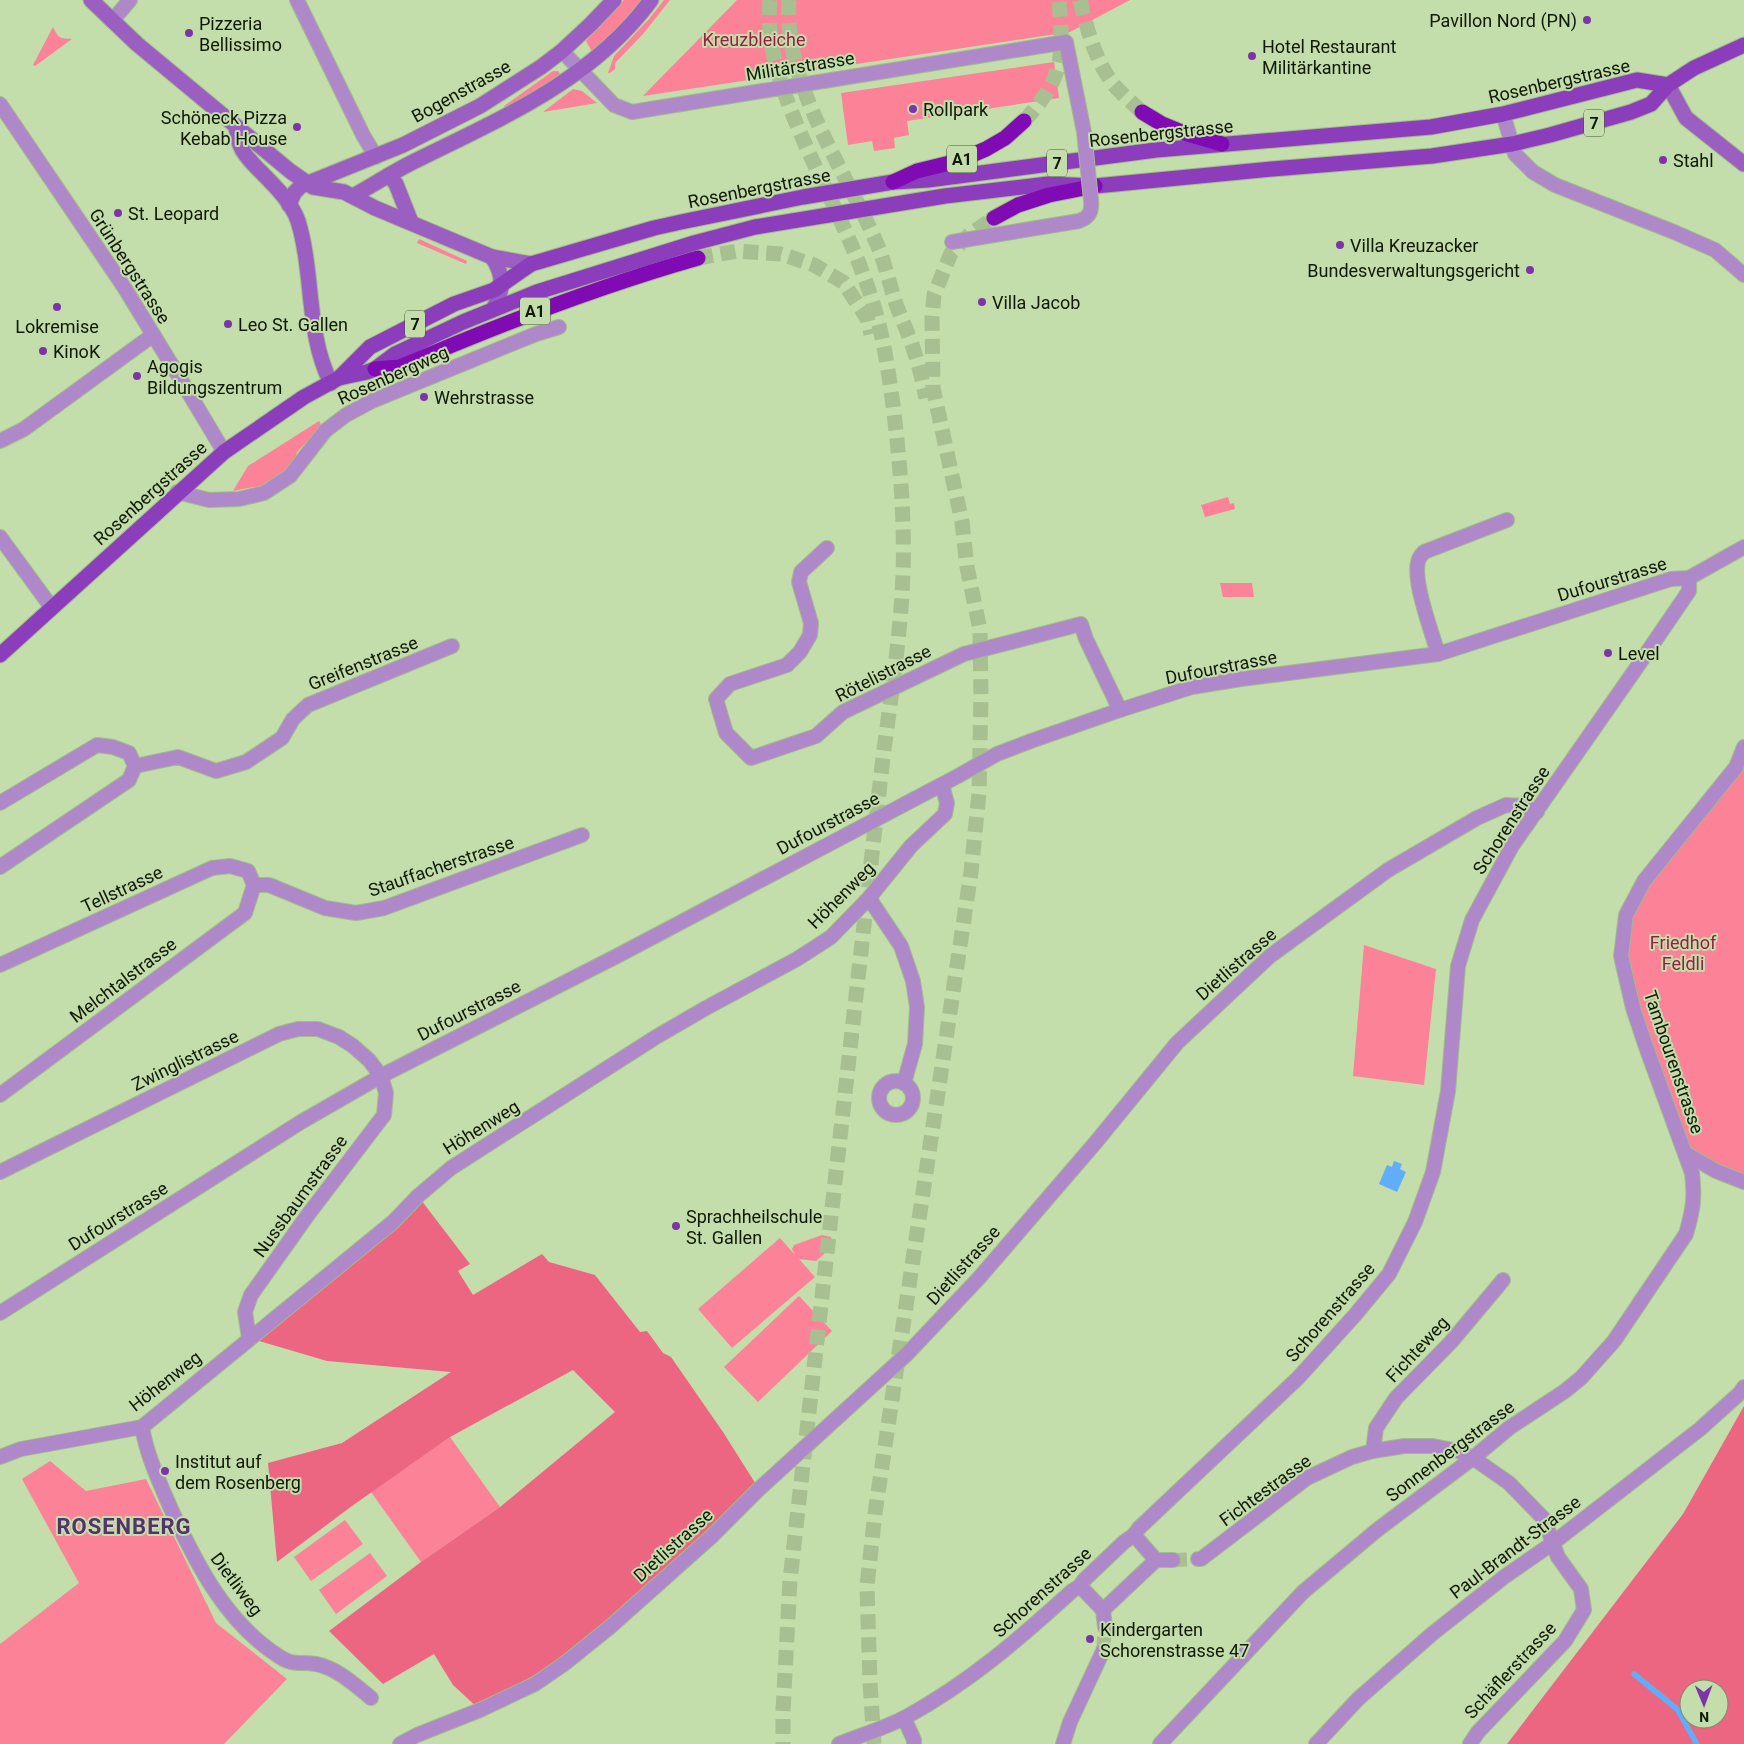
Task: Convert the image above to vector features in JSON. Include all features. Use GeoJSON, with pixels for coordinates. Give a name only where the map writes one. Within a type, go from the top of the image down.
{"type":"FeatureCollection","features":[{"type":"Feature","properties":{"kind":"highway"},"geometry":{"type":"LineString","coordinates":[[1142,112],[1162,124],[1184,133],[1222,144]]}},
{"type":"Feature","properties":{"kind":"highway","name":"A1"},"geometry":{"type":"LineString","coordinates":[[893,182],[917,172],[958,161],[986,149],[1005,138],[1024,121]]}},
{"type":"Feature","properties":{"kind":"highway"},"geometry":{"type":"LineString","coordinates":[[994,218],[1018,205],[1049,195],[1093,197]]}},
{"type":"Feature","properties":{"kind":"highway","name":"A1"},"geometry":{"type":"LineString","coordinates":[[375,369],[400,367],[564,300],[641,274],[698,258]]}},
{"type":"Feature","properties":{"kind":"main road"},"geometry":{"type":"LineString","coordinates":[[91,0],[137,44],[307,183],[321,189],[336,190],[353,196],[375,208],[492,257],[530,264]]}},
{"type":"Feature","properties":{"kind":"main road","name":"Bogenstrasse"},"geometry":{"type":"LineString","coordinates":[[307,183],[403,146],[480,106],[541,67],[562,51],[614,0]]}},
{"type":"Feature","properties":{"kind":"main road"},"geometry":{"type":"LineString","coordinates":[[353,196],[545,95],[581,71],[625,31],[651,0]]}},
{"type":"Feature","properties":{"kind":"main road","name":"7"},"geometry":{"type":"LineString","coordinates":[[1668,85],[1694,68],[1744,45]]}},
{"type":"Feature","properties":{"kind":"main road","name":"Rosenbergstrasse"},"geometry":{"type":"LineString","coordinates":[[0,655],[177,492],[224,452],[304,397],[335,380],[370,347],[454,304],[494,290],[530,264],[654,228],[803,197],[893,182],[928,180],[1156,150],[1431,127],[1565,100],[1637,80],[1668,85]]}},
{"type":"Feature","properties":{"kind":"main road"},"geometry":{"type":"LineString","coordinates":[[1668,85],[1686,118],[1744,164]]}},
{"type":"Feature","properties":{"kind":"main road","name":"Rosenbergstrasse"},"geometry":{"type":"LineString","coordinates":[[335,380],[375,369],[395,354],[537,292],[694,243],[755,227],[945,196],[1048,184],[1093,197],[1272,168],[1432,156],[1512,144],[1631,112],[1650,104],[1668,85]]}},
{"type":"Feature","properties":{"kind":"main road"},"geometry":{"type":"LineString","coordinates":[[236,126],[240,146],[252,163],[289,205],[298,221],[308,268],[314,329],[335,380]]}},
{"type":"Feature","properties":{"kind":"main road"},"geometry":{"type":"LineString","coordinates":[[390,175],[396,184],[411,222]]}},
{"type":"Feature","properties":{"kind":"main road"},"geometry":{"type":"LineString","coordinates":[[289,205],[294,193],[307,183]]}},
{"type":"Feature","properties":{"kind":"main road"},"geometry":{"type":"LineString","coordinates":[[492,257],[499,269],[501,285],[500,296],[493,310]]}},
{"type":"Feature","properties":{"kind":"street"},"geometry":{"type":"LineString","coordinates":[[112,21],[130,0]]}},
{"type":"Feature","properties":{"kind":"street"},"geometry":{"type":"LineString","coordinates":[[297,0],[363,135],[376,157]]}},
{"type":"Feature","properties":{"kind":"street","name":"Militärstrasse"},"geometry":{"type":"LineString","coordinates":[[562,51],[614,105],[632,112],[1066,42],[1084,132],[1093,197]]}},
{"type":"Feature","properties":{"kind":"street","name":"Grünbergstrasse"},"geometry":{"type":"LineString","coordinates":[[0,104],[124,288],[224,452]]}},
{"type":"Feature","properties":{"kind":"street"},"geometry":{"type":"LineString","coordinates":[[1503,114],[1515,154],[1533,172],[1556,185],[1715,250],[1744,275]]}},
{"type":"Feature","properties":{"kind":"street"},"geometry":{"type":"LineString","coordinates":[[952,242],[1079,221],[1087,218],[1090,214],[1093,197]]}},
{"type":"Feature","properties":{"kind":"street","name":"Rosenbergweg"},"geometry":{"type":"LineString","coordinates":[[177,492],[209,500],[239,499],[264,493],[290,476],[325,431],[346,414],[393,392],[536,334],[559,327]]}},
{"type":"Feature","properties":{"kind":"street"},"geometry":{"type":"LineString","coordinates":[[0,441],[24,429],[153,335]]}},
{"type":"Feature","properties":{"kind":"street"},"geometry":{"type":"LineString","coordinates":[[1438,654],[1418,582],[1417,564],[1419,558],[1424,552],[1507,520]]}},
{"type":"Feature","properties":{"kind":"street"},"geometry":{"type":"LineString","coordinates":[[0,537],[52,608]]}},
{"type":"Feature","properties":{"kind":"street","name":"Dufourstrasse"},"geometry":{"type":"LineString","coordinates":[[0,1313],[301,1122],[381,1076],[617,956],[942,785],[997,754],[1120,710],[1192,687],[1438,654],[1671,578],[1689,578],[1744,547]]}},
{"type":"Feature","properties":{"kind":"street","name":"Rötelistrasse"},"geometry":{"type":"LineString","coordinates":[[827,548],[801,572],[799,582],[811,623],[810,635],[800,652],[787,665],[730,684],[716,699],[726,733],[751,758],[816,736],[843,712],[964,654],[1081,624],[1086,639],[1120,710]]}},
{"type":"Feature","properties":{"kind":"street","name":"Schorenstrasse"},"geometry":{"type":"LineString","coordinates":[[840,1744],[904,1718],[968,1679],[1013,1644],[1080,1586],[1298,1378],[1389,1274],[1415,1222],[1433,1172],[1448,1091],[1458,966],[1472,920],[1512,846],[1689,591],[1689,578]]}},
{"type":"Feature","properties":{"kind":"street","name":"Greifenstrasse"},"geometry":{"type":"LineString","coordinates":[[135,766],[178,756],[216,771],[246,762],[282,738],[293,719],[308,705],[452,646]]}},
{"type":"Feature","properties":{"kind":"street"},"geometry":{"type":"LineString","coordinates":[[0,803],[97,745],[114,747],[129,753],[135,766],[129,780],[0,867]]}},
{"type":"Feature","properties":{"kind":"street","name":"Tambourenstrasse"},"geometry":{"type":"LineString","coordinates":[[1744,748],[1736,767],[1644,881],[1626,915],[1621,956],[1633,1008],[1685,1153],[1716,1171],[1744,1182]]}},
{"type":"Feature","properties":{"kind":"street","name":"Höhenweg"},"geometry":{"type":"LineString","coordinates":[[0,1457],[21,1449],[142,1426],[393,1222],[418,1196],[452,1168],[656,1037],[797,959],[830,937],[869,898],[911,846],[945,814],[947,803],[942,785]]}},
{"type":"Feature","properties":{"kind":"street","name":"Dietlistrasse"},"geometry":{"type":"LineString","coordinates":[[400,1744],[416,1735],[480,1710],[535,1684],[603,1633],[711,1537],[759,1489],[907,1354],[985,1271],[1096,1142],[1177,1043],[1270,956],[1388,870],[1477,818],[1506,805],[1524,806],[1537,812]]}},
{"type":"Feature","properties":{"kind":"street","name":"Stauffacherstrasse"},"geometry":{"type":"LineString","coordinates":[[254,885],[269,885],[324,908],[356,913],[384,908],[582,835]]}},
{"type":"Feature","properties":{"kind":"street","name":"Tellstrasse"},"geometry":{"type":"LineString","coordinates":[[0,965],[212,868],[230,866],[248,871],[254,885]]}},
{"type":"Feature","properties":{"kind":"street","name":"Melchtalstrasse"},"geometry":{"type":"LineString","coordinates":[[0,1095],[245,913],[254,885]]}},
{"type":"Feature","properties":{"kind":"street"},"geometry":{"type":"LineString","coordinates":[[869,898],[901,946],[913,981],[917,1007],[915,1044],[904,1083]]}},
{"type":"Feature","properties":{"kind":"street","name":"Zwinglistrasse"},"geometry":{"type":"LineString","coordinates":[[0,1172],[279,1034],[298,1029],[318,1029],[339,1037],[353,1046],[381,1076]]}},
{"type":"Feature","properties":{"kind":"street","name":"Nussbaumstrasse"},"geometry":{"type":"LineString","coordinates":[[249,1338],[245,1312],[251,1295],[307,1216],[384,1115],[386,1093],[381,1076]]}},
{"type":"Feature","properties":{"kind":"street","name":"Sonnenbergstrasse"},"geometry":{"type":"LineString","coordinates":[[1160,1744],[1303,1592],[1377,1530],[1473,1458],[1509,1428],[1565,1391],[1581,1378],[1614,1341],[1686,1234],[1692,1215],[1695,1195],[1692,1174],[1685,1153]]}},
{"type":"Feature","properties":{"kind":"street","name":"Fichteweg"},"geometry":{"type":"LineString","coordinates":[[1373,1451],[1376,1428],[1396,1398],[1451,1342],[1503,1280]]}},
{"type":"Feature","properties":{"kind":"street","name":"Paul-Brandt-Strasse"},"geometry":{"type":"LineString","coordinates":[[1316,1744],[1358,1699],[1432,1634],[1504,1577],[1553,1543],[1700,1429],[1740,1393],[1744,1387]]}},
{"type":"Feature","properties":{"kind":"street","name":"Dietliweg"},"geometry":{"type":"LineString","coordinates":[[142,1426],[150,1462],[192,1555],[229,1611],[261,1644],[278,1656],[294,1664],[317,1664],[343,1675],[371,1698]]}},
{"type":"Feature","properties":{"kind":"street","name":"Fichtestrasse"},"geometry":{"type":"LineString","coordinates":[[1198,1559],[1201,1559],[1226,1541],[1307,1478],[1352,1457],[1373,1451],[1404,1446],[1433,1446],[1458,1451],[1473,1458],[1509,1483],[1544,1519],[1553,1543]]}},
{"type":"Feature","properties":{"kind":"street"},"geometry":{"type":"LineString","coordinates":[[1134,1535],[1156,1560]]}},
{"type":"Feature","properties":{"kind":"street","name":"Schäflerstrasse"},"geometry":{"type":"LineString","coordinates":[[1470,1744],[1478,1732],[1565,1641],[1584,1610],[1581,1589],[1558,1557],[1553,1543]]}},
{"type":"Feature","properties":{"kind":"street"},"geometry":{"type":"LineString","coordinates":[[1103,1610],[1156,1560],[1173,1560]]}},
{"type":"Feature","properties":{"kind":"street"},"geometry":{"type":"LineString","coordinates":[[1080,1586],[1103,1610],[1105,1627]]}},
{"type":"Feature","properties":{"kind":"street"},"geometry":{"type":"LineString","coordinates":[[1064,1744],[1070,1722],[1103,1651]]}},
{"type":"Feature","properties":{"kind":"street"},"geometry":{"type":"LineString","coordinates":[[904,1718],[914,1744]]}},
{"type":"Feature","properties":{"kind":"green space"},"geometry":{"type":"Polygon","coordinates":[[[624,0],[642,0],[613,33],[592,52],[586,41],[624,0]]]}},
{"type":"Feature","properties":{"kind":"green space"},"geometry":{"type":"Polygon","coordinates":[[[664,0],[670,0],[643,34],[615,63],[615,69],[608,73],[614,56],[664,0]]]}},
{"type":"Feature","properties":{"kind":"green space","name":"Kreuzbleiche"},"geometry":{"type":"Polygon","coordinates":[[[737,0],[1130,0],[1070,32],[643,96],[737,0]]]}},
{"type":"Feature","properties":{"kind":"green space"},"geometry":{"type":"Polygon","coordinates":[[[53,27],[60,37],[72,39],[35,66],[33,65],[53,27]]]}},
{"type":"Feature","properties":{"kind":"green space","name":"Rollpark"},"geometry":{"type":"Polygon","coordinates":[[[1054,62],[1059,98],[907,121],[909,135],[894,138],[895,148],[874,151],[872,141],[848,145],[841,93],[1054,62]]]}},
{"type":"Feature","properties":{"kind":"green space"},"geometry":{"type":"Polygon","coordinates":[[[553,71],[558,71],[561,75],[507,110],[504,106],[553,71]]]}},
{"type":"Feature","properties":{"kind":"green space"},"geometry":{"type":"Polygon","coordinates":[[[573,89],[582,91],[597,103],[543,112],[573,89]]]}},
{"type":"Feature","properties":{"kind":"green space"},"geometry":{"type":"Polygon","coordinates":[[[419,239],[467,261],[466,264],[417,243],[419,239]]]}},
{"type":"Feature","properties":{"kind":"green space"},"geometry":{"type":"Polygon","coordinates":[[[319,421],[322,426],[297,452],[293,465],[266,488],[253,487],[233,491],[248,466],[319,421]]]}},
{"type":"Feature","properties":{"kind":"green space"},"geometry":{"type":"Polygon","coordinates":[[[1228,497],[1230,504],[1234,503],[1235,509],[1205,517],[1201,505],[1228,497]]]}},
{"type":"Feature","properties":{"kind":"green space"},"geometry":{"type":"Polygon","coordinates":[[[1220,583],[1252,583],[1254,597],[1223,597],[1220,583]]]}},
{"type":"Feature","properties":{"kind":"green space","name":"Friedhof Feldli"},"geometry":{"type":"Polygon","coordinates":[[[1744,747],[1744,1182],[1685,1153],[1621,956],[1626,915],[1744,747]]]}},
{"type":"Feature","properties":{"kind":"green space"},"geometry":{"type":"Polygon","coordinates":[[[1364,945],[1436,969],[1424,1085],[1353,1076],[1364,945]]]}},
{"type":"Feature","properties":{"kind":"green space"},"geometry":{"type":"Polygon","coordinates":[[[822,1235],[831,1237],[829,1248],[825,1253],[816,1261],[799,1259],[815,1277],[732,1348],[698,1309],[780,1238],[795,1255],[792,1249],[794,1245],[822,1235]]]}},
{"type":"Feature","properties":{"kind":"green space"},"geometry":{"type":"Polygon","coordinates":[[[799,1296],[832,1331],[758,1402],[724,1367],[799,1296]]]}},
{"type":"Feature","properties":{"kind":"green space"},"geometry":{"type":"Polygon","coordinates":[[[450,1437],[500,1507],[421,1562],[371,1492],[450,1437]]]}},
{"type":"Feature","properties":{"kind":"green space"},"geometry":{"type":"Polygon","coordinates":[[[50,1461],[86,1491],[146,1479],[216,1623],[287,1679],[224,1744],[0,1744],[0,1644],[79,1583],[22,1479],[50,1461]]]}},
{"type":"Feature","properties":{"kind":"green space"},"geometry":{"type":"Polygon","coordinates":[[[345,1520],[363,1544],[311,1581],[294,1557],[345,1520]]]}},
{"type":"Feature","properties":{"kind":"green space"},"geometry":{"type":"Polygon","coordinates":[[[370,1553],[387,1576],[336,1614],[319,1590],[370,1553]]]}},
{"type":"Feature","properties":{"kind":"shaded area"},"geometry":{"type":"Polygon","coordinates":[[[418,1196],[470,1264],[458,1271],[473,1295],[542,1254],[549,1262],[595,1275],[640,1332],[647,1331],[663,1353],[671,1357],[723,1432],[759,1489],[610,1627],[480,1710],[453,1685],[434,1654],[383,1684],[329,1631],[421,1562],[500,1507],[615,1412],[573,1370],[450,1437],[277,1562],[268,1463],[342,1443],[451,1372],[327,1361],[249,1338],[418,1196]]]}},
{"type":"Feature","properties":{"kind":"shaded area"},"geometry":{"type":"Polygon","coordinates":[[[1744,1406],[1744,1744],[1507,1744],[1683,1514],[1744,1406]]]}},
{"type":"Feature","properties":{"kind":"water"},"geometry":{"type":"Polygon","coordinates":[[[1394,1161],[1402,1164],[1400,1169],[1406,1172],[1397,1192],[1379,1184],[1387,1165],[1392,1167],[1394,1161]]]}},
{"type":"Feature","properties":{"kind":"waterway"},"geometry":{"type":"LineString","coordinates":[[1634,1674],[1677,1709],[1697,1744]]}},
{"type":"Feature","properties":{"kind":"tunnel"},"geometry":{"type":"LineString","coordinates":[[770,0],[769,19],[774,56],[791,111],[854,251],[880,328],[885,350],[897,436],[903,526],[903,584],[898,642],[883,757],[790,1580],[783,1744]]}},
{"type":"Feature","properties":{"kind":"tunnel"},"geometry":{"type":"LineString","coordinates":[[789,0],[790,33],[796,66],[807,98],[881,254],[895,301],[913,347],[926,398]]}},
{"type":"Feature","properties":{"kind":"tunnel"},"geometry":{"type":"LineString","coordinates":[[1024,121],[1047,92],[1058,66],[1061,52],[1059,0]]}},
{"type":"Feature","properties":{"kind":"tunnel"},"geometry":{"type":"LineString","coordinates":[[1080,0],[1096,55],[1101,65],[1113,84],[1142,112]]}},
{"type":"Feature","properties":{"kind":"tunnel"},"geometry":{"type":"LineString","coordinates":[[874,1744],[867,1586],[875,1513],[971,872],[979,793],[980,630],[967,567],[962,522],[933,388],[932,317],[934,295],[951,253],[969,235],[994,218]]}},
{"type":"Feature","properties":{"kind":"tunnel"},"geometry":{"type":"LineString","coordinates":[[698,258],[737,251],[781,254],[814,265],[843,282],[867,318],[871,334]]}},
{"type":"Feature","properties":{"kind":"tunnel"},"geometry":{"type":"LineString","coordinates":[[1173,1560],[1198,1559]]}},
{"type":"Feature","properties":{"kind":"tunnel"},"geometry":{"type":"LineString","coordinates":[[1103,1651],[1105,1627]]}},
{"type":"Feature","properties":{"kind":"place","name":"Pavillon Nord (PN)"},"geometry":{"type":"Point","coordinates":[1587,20]}},
{"type":"Feature","properties":{"kind":"place","name":"Pizzeria Bellissimo"},"geometry":{"type":"Point","coordinates":[189,33]}},
{"type":"Feature","properties":{"kind":"place","name":"Hotel Restaurant Militärkantine"},"geometry":{"type":"Point","coordinates":[1252,56]}},
{"type":"Feature","properties":{"kind":"place","name":"Rollpark"},"geometry":{"type":"Point","coordinates":[913,109]}},
{"type":"Feature","properties":{"kind":"place","name":"Schöneck Pizza Kebab House"},"geometry":{"type":"Point","coordinates":[297,127]}},
{"type":"Feature","properties":{"kind":"place","name":"Stahl"},"geometry":{"type":"Point","coordinates":[1663,160]}},
{"type":"Feature","properties":{"kind":"place","name":"St. Leopard"},"geometry":{"type":"Point","coordinates":[118,213]}},
{"type":"Feature","properties":{"kind":"place","name":"Villa Kreuzacker"},"geometry":{"type":"Point","coordinates":[1340,245]}},
{"type":"Feature","properties":{"kind":"place","name":"Bundesverwaltungsgericht"},"geometry":{"type":"Point","coordinates":[1530,270]}},
{"type":"Feature","properties":{"kind":"place","name":"Villa Jacob"},"geometry":{"type":"Point","coordinates":[982,302]}},
{"type":"Feature","properties":{"kind":"place","name":"Lokremise"},"geometry":{"type":"Point","coordinates":[57,307]}},
{"type":"Feature","properties":{"kind":"place","name":"Leo St. Gallen"},"geometry":{"type":"Point","coordinates":[228,324]}},
{"type":"Feature","properties":{"kind":"place","name":"KinoK"},"geometry":{"type":"Point","coordinates":[43,351]}},
{"type":"Feature","properties":{"kind":"place","name":"Agogis Bildungszentrum"},"geometry":{"type":"Point","coordinates":[137,376]}},
{"type":"Feature","properties":{"kind":"place","name":"Wehrstrasse"},"geometry":{"type":"Point","coordinates":[424,397]}},
{"type":"Feature","properties":{"kind":"place","name":"Level"},"geometry":{"type":"Point","coordinates":[1608,653]}},
{"type":"Feature","properties":{"kind":"place","name":"Sprachheilschule St. Gallen"},"geometry":{"type":"Point","coordinates":[676,1226]}},
{"type":"Feature","properties":{"kind":"place","name":"Institut auf dem Rosenberg"},"geometry":{"type":"Point","coordinates":[165,1471]}},
{"type":"Feature","properties":{"kind":"place","name":"Kindergarten Schorenstrasse 47"},"geometry":{"type":"Point","coordinates":[1090,1639]}},
{"type":"Feature","properties":{"kind":"district","name":"ROSENBERG"},"geometry":{"type":"Point","coordinates":[124,1526]}}]}
